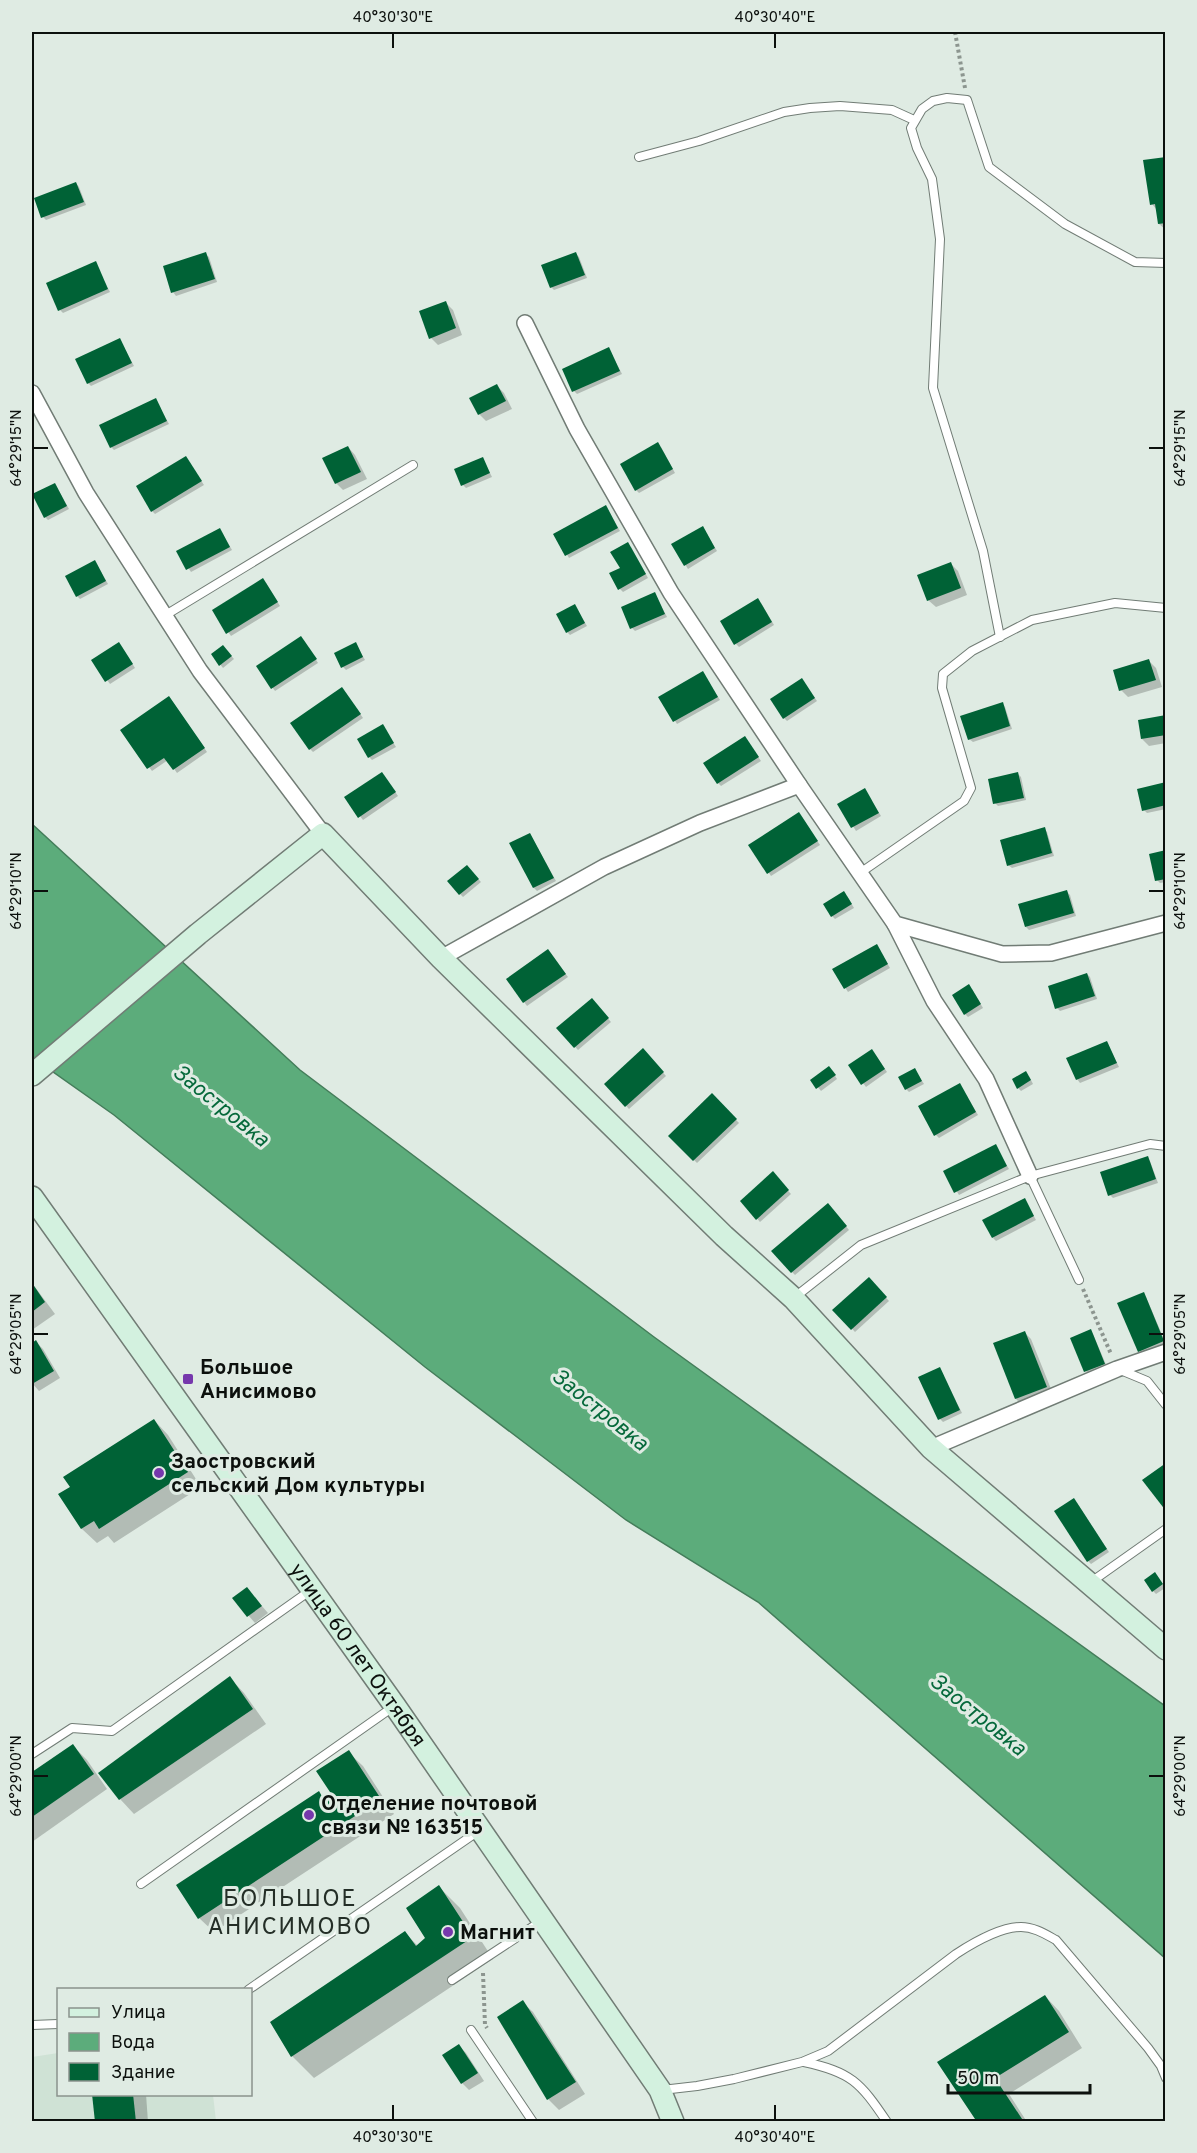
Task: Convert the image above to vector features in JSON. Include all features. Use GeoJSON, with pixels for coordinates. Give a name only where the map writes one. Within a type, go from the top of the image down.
{"type":"FeatureCollection","features":[{"type":"Feature","properties":{"kind":"street"},"geometry":{"type":"LineString","coordinates":[[525,323],[577,429],[671,593],[895,924],[934,1001],[986,1079],[1030,1176]]}},
{"type":"Feature","properties":{"kind":"street"},"geometry":{"type":"LineString","coordinates":[[32,393],[86,492],[200,671],[323,834],[441,958],[716,1228],[794,1298],[931,1448],[1166,1649]]}},
{"type":"Feature","properties":{"kind":"street"},"geometry":{"type":"LineString","coordinates":[[441,958],[604,867],[700,823],[800,785]]}},
{"type":"Feature","properties":{"kind":"street"},"geometry":{"type":"LineString","coordinates":[[32,1075],[198,934],[323,834]]}},
{"type":"Feature","properties":{"kind":"street"},"geometry":{"type":"LineString","coordinates":[[895,924],[1002,954],[1012,954],[1051,953],[1166,923]]}},
{"type":"Feature","properties":{"kind":"street","name":"улица 60 лет Октября"},"geometry":{"type":"LineString","coordinates":[[32,1197],[481,1829],[660,2090],[673,2121]]}},
{"type":"Feature","properties":{"kind":"street"},"geometry":{"type":"LineString","coordinates":[[931,1448],[1117,1369],[1166,1352]]}},
{"type":"Feature","properties":{"kind":"lane"},"geometry":{"type":"LineString","coordinates":[[1000,637],[983,551],[933,388],[940,239],[932,178],[917,148],[911,128],[914,120],[922,109],[933,101],[947,98],[967,100],[989,167],[1075,230],[1135,262],[1166,263]]}},
{"type":"Feature","properties":{"kind":"lane"},"geometry":{"type":"LineString","coordinates":[[639,157],[699,141],[784,112],[810,108],[840,106],[892,110],[914,120]]}},
{"type":"Feature","properties":{"kind":"lane"},"geometry":{"type":"LineString","coordinates":[[164,616],[413,465]]}},
{"type":"Feature","properties":{"kind":"lane"},"geometry":{"type":"LineString","coordinates":[[860,873],[964,801],[970,788],[942,688],[943,674],[972,651],[1032,620],[1115,603],[1166,608]]}},
{"type":"Feature","properties":{"kind":"lane"},"geometry":{"type":"LineString","coordinates":[[794,1298],[861,1245],[1030,1176],[1150,1144],[1166,1146]]}},
{"type":"Feature","properties":{"kind":"lane"},"geometry":{"type":"LineString","coordinates":[[1030,1176],[1079,1280]]}},
{"type":"Feature","properties":{"kind":"lane"},"geometry":{"type":"LineString","coordinates":[[1117,1369],[1147,1381],[1166,1405]]}},
{"type":"Feature","properties":{"kind":"lane"},"geometry":{"type":"LineString","coordinates":[[1090,1583],[1166,1529]]}},
{"type":"Feature","properties":{"kind":"lane"},"geometry":{"type":"LineString","coordinates":[[32,1754],[72,1728],[112,1731],[312,1589]]}},
{"type":"Feature","properties":{"kind":"lane"},"geometry":{"type":"LineString","coordinates":[[141,1884],[395,1706]]}},
{"type":"Feature","properties":{"kind":"lane"},"geometry":{"type":"LineString","coordinates":[[249,1988],[481,1829]]}},
{"type":"Feature","properties":{"kind":"lane"},"geometry":{"type":"LineString","coordinates":[[452,1980],[482,1958],[542,1921]]}},
{"type":"Feature","properties":{"kind":"lane"},"geometry":{"type":"LineString","coordinates":[[660,2090],[734,2079],[802,2062],[828,2051],[956,1954],[977,1941],[1020,1927],[1037,1930],[1056,1940],[1148,2048],[1161,2066],[1166,2078]]}},
{"type":"Feature","properties":{"kind":"lane"},"geometry":{"type":"LineString","coordinates":[[32,2025],[57,2024]]}},
{"type":"Feature","properties":{"kind":"lane"},"geometry":{"type":"LineString","coordinates":[[471,2030],[534,2121]]}},
{"type":"Feature","properties":{"kind":"lane"},"geometry":{"type":"LineString","coordinates":[[802,2062],[831,2068],[856,2082],[887,2121]]}},
{"type":"Feature","properties":{"kind":"path"},"geometry":{"type":"LineString","coordinates":[[955,32],[967,100]]}},
{"type":"Feature","properties":{"kind":"path"},"geometry":{"type":"LineString","coordinates":[[1079,1280],[1117,1369]]}},
{"type":"Feature","properties":{"kind":"path"},"geometry":{"type":"LineString","coordinates":[[482,1958],[485,2025],[491,2035]]}},
{"type":"Feature","properties":{"kind":"shaded area"},"geometry":{"type":"Polygon","coordinates":[[[57,2053],[57,2096],[213,2096],[216,2121],[32,2122],[32,2057],[57,2053]]]}},
{"type":"Feature","properties":{"kind":"water","name":"Заостровка"},"geometry":{"type":"Polygon","coordinates":[[[32,824],[300,1070],[654,1337],[1165,1706],[1165,1958],[758,1602],[626,1520],[425,1367],[114,1115],[32,1057],[32,824]]]}},
{"type":"Feature","properties":{"kind":"building"},"geometry":{"type":"Polygon","coordinates":[[[1166,157],[1166,223],[1158,224],[1155,204],[1150,205],[1143,160],[1166,157]]]}},
{"type":"Feature","properties":{"kind":"building"},"geometry":{"type":"Polygon","coordinates":[[[76,182],[84,202],[41,218],[34,198],[76,182]]]}},
{"type":"Feature","properties":{"kind":"building"},"geometry":{"type":"Polygon","coordinates":[[[206,252],[215,279],[171,293],[163,266],[206,252]]]}},
{"type":"Feature","properties":{"kind":"building"},"geometry":{"type":"Polygon","coordinates":[[[576,252],[585,275],[550,288],[541,265],[576,252]]]}},
{"type":"Feature","properties":{"kind":"building"},"geometry":{"type":"Polygon","coordinates":[[[96,261],[108,289],[58,311],[46,283],[96,261]]]}},
{"type":"Feature","properties":{"kind":"building"},"geometry":{"type":"Polygon","coordinates":[[[446,301],[456,328],[429,339],[419,311],[446,301]]]}},
{"type":"Feature","properties":{"kind":"building"},"geometry":{"type":"Polygon","coordinates":[[[120,338],[132,363],[87,384],[75,359],[120,338]]]}},
{"type":"Feature","properties":{"kind":"building"},"geometry":{"type":"Polygon","coordinates":[[[609,347],[620,371],[572,392],[562,369],[609,347]]]}},
{"type":"Feature","properties":{"kind":"building"},"geometry":{"type":"Polygon","coordinates":[[[497,384],[506,401],[478,415],[469,398],[497,384]]]}},
{"type":"Feature","properties":{"kind":"building"},"geometry":{"type":"Polygon","coordinates":[[[156,398],[167,421],[110,448],[99,425],[156,398]]]}},
{"type":"Feature","properties":{"kind":"building"},"geometry":{"type":"Polygon","coordinates":[[[658,442],[673,469],[635,491],[620,464],[658,442]]]}},
{"type":"Feature","properties":{"kind":"building"},"geometry":{"type":"Polygon","coordinates":[[[348,446],[361,472],[335,484],[322,458],[348,446]]]}},
{"type":"Feature","properties":{"kind":"building"},"geometry":{"type":"Polygon","coordinates":[[[186,456],[202,481],[151,512],[136,486],[186,456]]]}},
{"type":"Feature","properties":{"kind":"building"},"geometry":{"type":"Polygon","coordinates":[[[483,457],[490,473],[461,486],[454,469],[483,457]]]}},
{"type":"Feature","properties":{"kind":"building"},"geometry":{"type":"Polygon","coordinates":[[[55,483],[67,506],[44,518],[32,494],[55,483]]]}},
{"type":"Feature","properties":{"kind":"building"},"geometry":{"type":"Polygon","coordinates":[[[606,505],[618,528],[565,556],[553,534],[606,505]]]}},
{"type":"Feature","properties":{"kind":"building"},"geometry":{"type":"Polygon","coordinates":[[[703,526],[715,548],[684,566],[671,544],[703,526]]]}},
{"type":"Feature","properties":{"kind":"building"},"geometry":{"type":"Polygon","coordinates":[[[220,528],[230,547],[186,570],[176,551],[220,528]]]}},
{"type":"Feature","properties":{"kind":"building"},"geometry":{"type":"Polygon","coordinates":[[[628,542],[646,574],[618,590],[609,573],[620,568],[610,552],[628,542]]]}},
{"type":"Feature","properties":{"kind":"building"},"geometry":{"type":"Polygon","coordinates":[[[95,560],[106,581],[76,597],[65,576],[95,560]]]}},
{"type":"Feature","properties":{"kind":"building"},"geometry":{"type":"Polygon","coordinates":[[[951,562],[961,588],[927,601],[917,575],[951,562]]]}},
{"type":"Feature","properties":{"kind":"building"},"geometry":{"type":"Polygon","coordinates":[[[263,578],[278,602],[226,634],[212,610],[263,578]]]}},
{"type":"Feature","properties":{"kind":"building"},"geometry":{"type":"Polygon","coordinates":[[[655,592],[665,614],[630,629],[621,607],[655,592]]]}},
{"type":"Feature","properties":{"kind":"building"},"geometry":{"type":"Polygon","coordinates":[[[758,598],[772,622],[734,645],[720,621],[758,598]]]}},
{"type":"Feature","properties":{"kind":"building"},"geometry":{"type":"Polygon","coordinates":[[[575,604],[585,623],[566,633],[556,614],[575,604]]]}},
{"type":"Feature","properties":{"kind":"building"},"geometry":{"type":"Polygon","coordinates":[[[301,636],[317,659],[271,689],[256,666],[301,636]]]}},
{"type":"Feature","properties":{"kind":"building"},"geometry":{"type":"Polygon","coordinates":[[[119,642],[133,664],[105,682],[91,660],[119,642]]]}},
{"type":"Feature","properties":{"kind":"building"},"geometry":{"type":"Polygon","coordinates":[[[356,642],[363,657],[341,668],[334,653],[356,642]]]}},
{"type":"Feature","properties":{"kind":"building"},"geometry":{"type":"Polygon","coordinates":[[[223,645],[232,656],[219,666],[211,654],[223,645]]]}},
{"type":"Feature","properties":{"kind":"building"},"geometry":{"type":"Polygon","coordinates":[[[1149,659],[1156,680],[1119,691],[1113,670],[1149,659]]]}},
{"type":"Feature","properties":{"kind":"building"},"geometry":{"type":"Polygon","coordinates":[[[703,671],[718,697],[673,722],[658,697],[703,671]]]}},
{"type":"Feature","properties":{"kind":"building"},"geometry":{"type":"Polygon","coordinates":[[[802,678],[815,698],[783,719],[770,699],[802,678]]]}},
{"type":"Feature","properties":{"kind":"building"},"geometry":{"type":"Polygon","coordinates":[[[342,687],[361,714],[309,750],[290,723],[342,687]]]}},
{"type":"Feature","properties":{"kind":"building"},"geometry":{"type":"Polygon","coordinates":[[[169,696],[205,748],[173,770],[164,758],[147,769],[120,730],[169,696]]]}},
{"type":"Feature","properties":{"kind":"building"},"geometry":{"type":"Polygon","coordinates":[[[1003,702],[1010,726],[968,740],[960,716],[1003,702]]]}},
{"type":"Feature","properties":{"kind":"building"},"geometry":{"type":"Polygon","coordinates":[[[1166,715],[1166,735],[1141,739],[1138,720],[1166,715]]]}},
{"type":"Feature","properties":{"kind":"building"},"geometry":{"type":"Polygon","coordinates":[[[383,724],[394,743],[368,758],[357,739],[383,724]]]}},
{"type":"Feature","properties":{"kind":"building"},"geometry":{"type":"Polygon","coordinates":[[[745,736],[759,757],[717,784],[703,763],[745,736]]]}},
{"type":"Feature","properties":{"kind":"building"},"geometry":{"type":"Polygon","coordinates":[[[382,772],[396,792],[358,818],[344,797],[382,772]]]}},
{"type":"Feature","properties":{"kind":"building"},"geometry":{"type":"Polygon","coordinates":[[[1018,772],[1024,798],[993,804],[988,779],[1018,772]]]}},
{"type":"Feature","properties":{"kind":"building"},"geometry":{"type":"Polygon","coordinates":[[[1166,782],[1166,805],[1142,811],[1137,789],[1166,782]]]}},
{"type":"Feature","properties":{"kind":"building"},"geometry":{"type":"Polygon","coordinates":[[[865,788],[879,813],[851,828],[837,804],[865,788]]]}},
{"type":"Feature","properties":{"kind":"building"},"geometry":{"type":"Polygon","coordinates":[[[799,812],[818,841],[767,874],[748,845],[799,812]]]}},
{"type":"Feature","properties":{"kind":"building"},"geometry":{"type":"Polygon","coordinates":[[[1045,827],[1052,853],[1007,866],[1000,840],[1045,827]]]}},
{"type":"Feature","properties":{"kind":"building"},"geometry":{"type":"Polygon","coordinates":[[[530,833],[554,878],[533,888],[509,843],[530,833]]]}},
{"type":"Feature","properties":{"kind":"building"},"geometry":{"type":"Polygon","coordinates":[[[1166,850],[1166,879],[1155,881],[1149,854],[1166,850]]]}},
{"type":"Feature","properties":{"kind":"building"},"geometry":{"type":"Polygon","coordinates":[[[467,865],[479,879],[459,895],[447,881],[467,865]]]}},
{"type":"Feature","properties":{"kind":"building"},"geometry":{"type":"Polygon","coordinates":[[[1067,890],[1074,913],[1025,927],[1018,904],[1067,890]]]}},
{"type":"Feature","properties":{"kind":"building"},"geometry":{"type":"Polygon","coordinates":[[[844,891],[852,904],[831,917],[823,904],[844,891]]]}},
{"type":"Feature","properties":{"kind":"building"},"geometry":{"type":"Polygon","coordinates":[[[877,944],[888,964],[844,989],[832,969],[877,944]]]}},
{"type":"Feature","properties":{"kind":"building"},"geometry":{"type":"Polygon","coordinates":[[[548,949],[566,974],[523,1003],[506,979],[548,949]]]}},
{"type":"Feature","properties":{"kind":"building"},"geometry":{"type":"Polygon","coordinates":[[[1087,973],[1095,996],[1055,1009],[1048,986],[1087,973]]]}},
{"type":"Feature","properties":{"kind":"building"},"geometry":{"type":"Polygon","coordinates":[[[969,984],[981,1004],[964,1015],[952,995],[969,984]]]}},
{"type":"Feature","properties":{"kind":"building"},"geometry":{"type":"Polygon","coordinates":[[[592,998],[609,1018],[574,1048],[556,1028],[592,998]]]}},
{"type":"Feature","properties":{"kind":"building"},"geometry":{"type":"Polygon","coordinates":[[[1107,1041],[1117,1063],[1076,1080],[1066,1058],[1107,1041]]]}},
{"type":"Feature","properties":{"kind":"building"},"geometry":{"type":"Polygon","coordinates":[[[643,1048],[664,1072],[625,1107],[604,1084],[643,1048]]]}},
{"type":"Feature","properties":{"kind":"building"},"geometry":{"type":"Polygon","coordinates":[[[872,1049],[885,1069],[861,1085],[848,1065],[872,1049]]]}},
{"type":"Feature","properties":{"kind":"building"},"geometry":{"type":"Polygon","coordinates":[[[829,1066],[836,1075],[816,1089],[810,1080],[829,1066]]]}},
{"type":"Feature","properties":{"kind":"building"},"geometry":{"type":"Polygon","coordinates":[[[915,1068],[922,1081],[905,1090],[898,1077],[915,1068]]]}},
{"type":"Feature","properties":{"kind":"building"},"geometry":{"type":"Polygon","coordinates":[[[1026,1071],[1031,1080],[1017,1089],[1012,1079],[1026,1071]]]}},
{"type":"Feature","properties":{"kind":"building"},"geometry":{"type":"Polygon","coordinates":[[[960,1083],[976,1112],[934,1136],[918,1106],[960,1083]]]}},
{"type":"Feature","properties":{"kind":"building"},"geometry":{"type":"Polygon","coordinates":[[[712,1093],[737,1119],[693,1161],[668,1136],[712,1093]]]}},
{"type":"Feature","properties":{"kind":"building"},"geometry":{"type":"Polygon","coordinates":[[[996,1144],[1007,1166],[954,1193],[943,1171],[996,1144]]]}},
{"type":"Feature","properties":{"kind":"building"},"geometry":{"type":"Polygon","coordinates":[[[1148,1156],[1156,1179],[1108,1196],[1100,1172],[1148,1156]]]}},
{"type":"Feature","properties":{"kind":"building"},"geometry":{"type":"Polygon","coordinates":[[[773,1171],[789,1190],[756,1220],[740,1201],[773,1171]]]}},
{"type":"Feature","properties":{"kind":"building"},"geometry":{"type":"Polygon","coordinates":[[[1025,1198],[1034,1216],[992,1238],[982,1220],[1025,1198]]]}},
{"type":"Feature","properties":{"kind":"building"},"geometry":{"type":"Polygon","coordinates":[[[828,1203],[847,1226],[791,1273],[771,1251],[828,1203]]]}},
{"type":"Feature","properties":{"kind":"building"},"geometry":{"type":"Polygon","coordinates":[[[869,1277],[887,1297],[851,1330],[832,1310],[869,1277]]]}},
{"type":"Feature","properties":{"kind":"building"},"geometry":{"type":"Polygon","coordinates":[[[32,1283],[45,1302],[32,1312],[32,1283]]]}},
{"type":"Feature","properties":{"kind":"building"},"geometry":{"type":"Polygon","coordinates":[[[1144,1292],[1164,1341],[1138,1352],[1117,1303],[1144,1292]]]}},
{"type":"Feature","properties":{"kind":"building"},"geometry":{"type":"Polygon","coordinates":[[[1091,1329],[1105,1364],[1084,1372],[1070,1338],[1091,1329]]]}},
{"type":"Feature","properties":{"kind":"building"},"geometry":{"type":"Polygon","coordinates":[[[1025,1331],[1047,1387],[1015,1399],[993,1343],[1025,1331]]]}},
{"type":"Feature","properties":{"kind":"building"},"geometry":{"type":"Polygon","coordinates":[[[36,1340],[54,1371],[32,1384],[32,1343],[36,1340]]]}},
{"type":"Feature","properties":{"kind":"building"},"geometry":{"type":"Polygon","coordinates":[[[940,1367],[960,1410],[938,1420],[918,1377],[940,1367]]]}},
{"type":"Feature","properties":{"kind":"building"},"geometry":{"type":"Polygon","coordinates":[[[154,1419],[188,1472],[99,1529],[94,1521],[81,1529],[58,1494],[70,1487],[63,1477],[154,1419]]]}},
{"type":"Feature","properties":{"kind":"building"},"geometry":{"type":"Polygon","coordinates":[[[1166,1463],[1166,1511],[1142,1480],[1166,1463]]]}},
{"type":"Feature","properties":{"kind":"building"},"geometry":{"type":"Polygon","coordinates":[[[1074,1498],[1107,1549],[1087,1562],[1054,1511],[1074,1498]]]}},
{"type":"Feature","properties":{"kind":"building"},"geometry":{"type":"Polygon","coordinates":[[[1155,1572],[1163,1584],[1152,1592],[1144,1580],[1155,1572]]]}},
{"type":"Feature","properties":{"kind":"building"},"geometry":{"type":"Polygon","coordinates":[[[247,1587],[262,1606],[247,1617],[232,1598],[247,1587]]]}},
{"type":"Feature","properties":{"kind":"building"},"geometry":{"type":"Polygon","coordinates":[[[230,1676],[253,1709],[119,1800],[98,1773],[230,1676]]]}},
{"type":"Feature","properties":{"kind":"building"},"geometry":{"type":"Polygon","coordinates":[[[73,1744],[94,1774],[32,1817],[32,1772],[73,1744]]]}},
{"type":"Feature","properties":{"kind":"building"},"geometry":{"type":"Polygon","coordinates":[[[349,1750],[381,1799],[198,1919],[176,1885],[319,1791],[324,1800],[332,1795],[316,1771],[349,1750]]]}},
{"type":"Feature","properties":{"kind":"building"},"geometry":{"type":"Polygon","coordinates":[[[439,1885],[473,1937],[291,2057],[270,2022],[405,1931],[416,1946],[425,1938],[406,1908],[439,1885]]]}},
{"type":"Feature","properties":{"kind":"building"},"geometry":{"type":"Polygon","coordinates":[[[1045,1995],[1069,2032],[995,2078],[1024,2122],[977,2122],[937,2062],[1045,1995]]]}},
{"type":"Feature","properties":{"kind":"building"},"geometry":{"type":"Polygon","coordinates":[[[523,2000],[576,2082],[547,2100],[497,2017],[523,2000]]]}},
{"type":"Feature","properties":{"kind":"building"},"geometry":{"type":"Polygon","coordinates":[[[459,2044],[478,2073],[461,2084],[442,2055],[459,2044]]]}},
{"type":"Feature","properties":{"kind":"building"},"geometry":{"type":"Polygon","coordinates":[[[92,2096],[133,2096],[136,2122],[95,2122],[92,2096]]]}},
{"type":"Feature","properties":{"kind":"place","name":"Большое Анисимово"},"geometry":{"type":"Point","coordinates":[188,1379]}},
{"type":"Feature","properties":{"kind":"place","name":"Заостровский сельский Дом культуры"},"geometry":{"type":"Point","coordinates":[159,1473]}},
{"type":"Feature","properties":{"kind":"place","name":"Отделение почтовой связи № 163515"},"geometry":{"type":"Point","coordinates":[309,1815]}},
{"type":"Feature","properties":{"kind":"place","name":"Магнит"},"geometry":{"type":"Point","coordinates":[448,1932]}},
{"type":"Feature","properties":{"kind":"district","name":"БОЛЬШОЕ АНИСИМОВО"},"geometry":{"type":"Point","coordinates":[290,1912]}}]}
